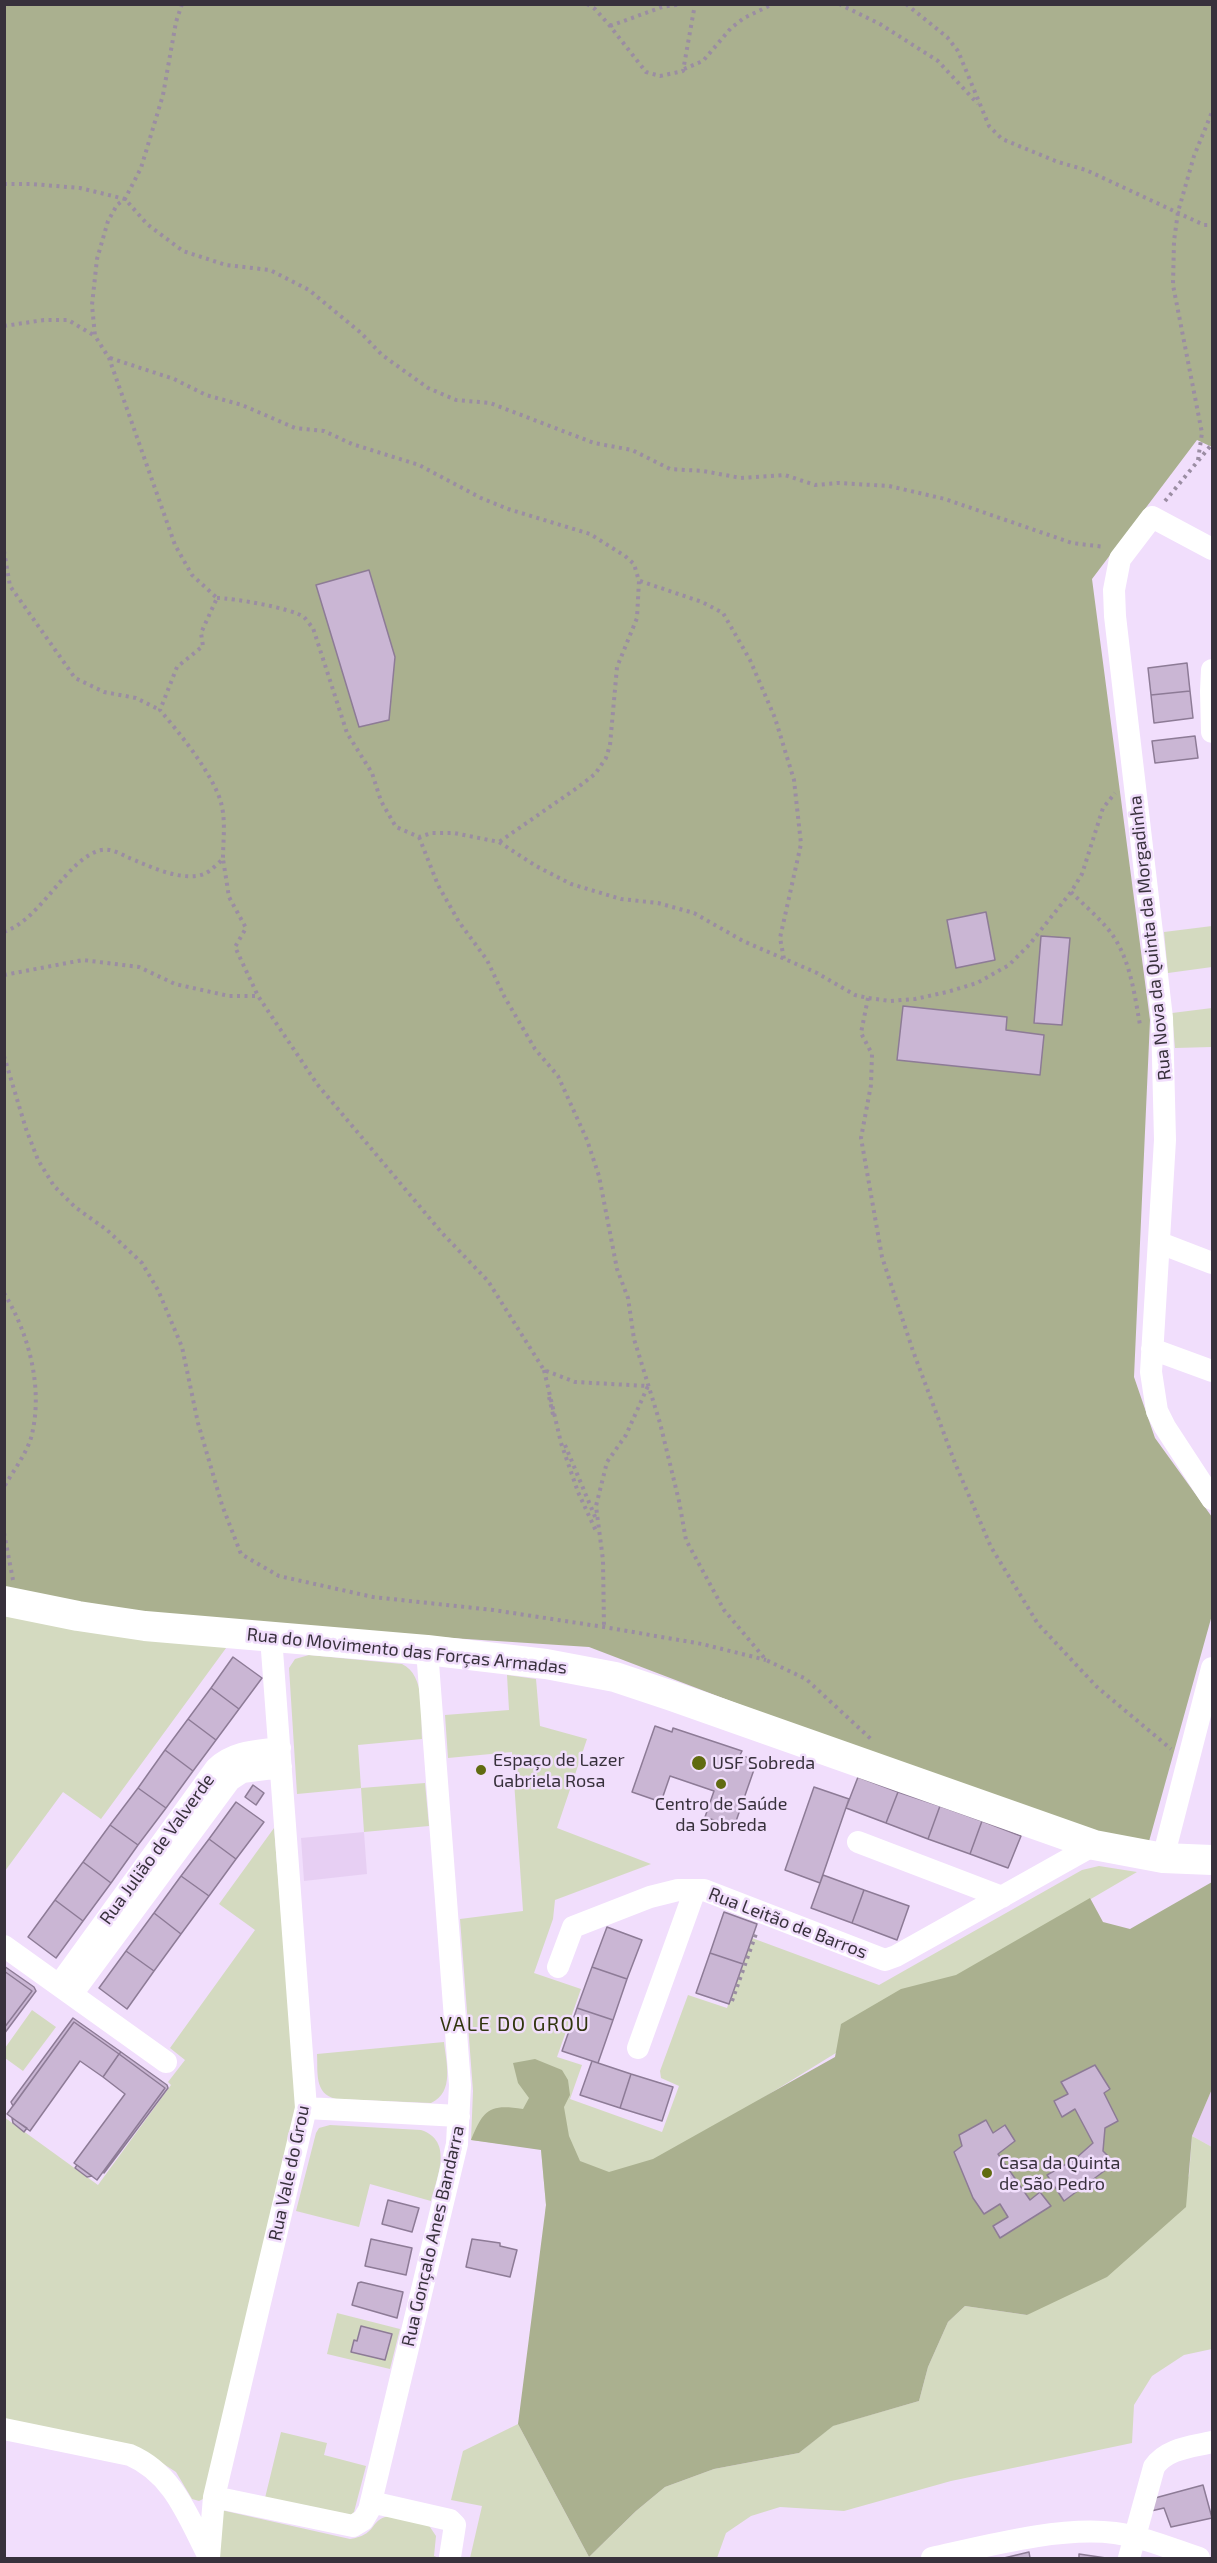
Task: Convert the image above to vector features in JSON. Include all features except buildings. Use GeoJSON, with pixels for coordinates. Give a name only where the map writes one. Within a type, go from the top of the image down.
{"type":"FeatureCollection","features":[{"type":"Feature","properties":{"kind":"main road","name":"Rua do Movimento das Forças Armadas"},"geometry":{"type":"LineString","coordinates":[[8,1601],[111,1622],[428,1650],[546,1664],[615,1677],[912,1779],[1094,1845],[1163,1858],[1212,1860]]}},
{"type":"Feature","properties":{"kind":"street","name":"Rua Nova da Quinta da Morgadinha"},"geometry":{"type":"LineString","coordinates":[[1152,517],[1120,559],[1114,590],[1115,616],[1162,1029],[1165,1140],[1151,1372],[1157,1411],[1212,1499]]}},
{"type":"Feature","properties":{"kind":"street"},"geometry":{"type":"LineString","coordinates":[[1152,517],[1212,549]]}},
{"type":"Feature","properties":{"kind":"street"},"geometry":{"type":"LineString","coordinates":[[1212,670],[1212,732]]}},
{"type":"Feature","properties":{"kind":"street"},"geometry":{"type":"LineString","coordinates":[[1160,1243],[1212,1263]]}},
{"type":"Feature","properties":{"kind":"street"},"geometry":{"type":"LineString","coordinates":[[1152,1349],[1212,1371]]}},
{"type":"Feature","properties":{"kind":"street","name":"Rua Vale do Grou"},"geometry":{"type":"LineString","coordinates":[[209,2558],[214,2497],[306,2108],[271,1637]]}},
{"type":"Feature","properties":{"kind":"street","name":"Rua Gonçalo Anes Bandarra"},"geometry":{"type":"LineString","coordinates":[[214,2497],[353,2526],[363,2520],[371,2502],[457,2144],[459,2116],[460,2085],[428,1650]]}},
{"type":"Feature","properties":{"kind":"street"},"geometry":{"type":"LineString","coordinates":[[1163,1858],[1212,1668]]}},
{"type":"Feature","properties":{"kind":"street","name":"Rua Julião de Valverde"},"geometry":{"type":"LineString","coordinates":[[65,1990],[216,1768],[223,1761],[239,1754],[280,1758]]}},
{"type":"Feature","properties":{"kind":"street"},"geometry":{"type":"LineString","coordinates":[[858,1842],[1002,1897]]}},
{"type":"Feature","properties":{"kind":"street","name":"Rua Leitão de Barros"},"geometry":{"type":"LineString","coordinates":[[558,1967],[573,1926],[650,1897],[678,1890],[704,1890],[885,1960],[1094,1845]]}},
{"type":"Feature","properties":{"kind":"street"},"geometry":{"type":"LineString","coordinates":[[638,2049],[695,1890]]}},
{"type":"Feature","properties":{"kind":"street"},"geometry":{"type":"LineString","coordinates":[[4,1946],[166,2062]]}},
{"type":"Feature","properties":{"kind":"street"},"geometry":{"type":"LineString","coordinates":[[306,2108],[459,2116]]}},
{"type":"Feature","properties":{"kind":"street"},"geometry":{"type":"LineString","coordinates":[[4,2429],[130,2455],[146,2462],[166,2479],[209,2558]]}},
{"type":"Feature","properties":{"kind":"street"},"geometry":{"type":"LineString","coordinates":[[1131,2548],[1154,2467],[1160,2457],[1212,2442]]}},
{"type":"Feature","properties":{"kind":"street"},"geometry":{"type":"LineString","coordinates":[[371,2502],[450,2520],[455,2525],[450,2557]]}},
{"type":"Feature","properties":{"kind":"street"},"geometry":{"type":"LineString","coordinates":[[932,2559],[1060,2534],[1094,2532],[1131,2548],[1199,2559]]}},
{"type":"Feature","properties":{"kind":"path"},"geometry":{"type":"LineString","coordinates":[[95,336],[92,305],[97,259],[108,221],[117,205],[125,199],[141,168],[163,95],[176,22],[182,4]]}},
{"type":"Feature","properties":{"kind":"path"},"geometry":{"type":"LineString","coordinates":[[587,4],[595,9],[610,26],[646,72],[660,76],[683,70],[703,61],[731,28],[773,4]]}},
{"type":"Feature","properties":{"kind":"path"},"geometry":{"type":"LineString","coordinates":[[610,26],[653,10],[682,4]]}},
{"type":"Feature","properties":{"kind":"path"},"geometry":{"type":"LineString","coordinates":[[683,70],[695,4]]}},
{"type":"Feature","properties":{"kind":"path"},"geometry":{"type":"LineString","coordinates":[[839,4],[880,24],[938,61],[981,107]]}},
{"type":"Feature","properties":{"kind":"path"},"geometry":{"type":"LineString","coordinates":[[906,4],[947,38],[958,51],[989,126],[1002,139],[1058,162],[1086,170],[1204,225],[1212,225]]}},
{"type":"Feature","properties":{"kind":"path"},"geometry":{"type":"LineString","coordinates":[[1198,460],[1202,433],[1173,285],[1178,212],[1194,156],[1212,112]]}},
{"type":"Feature","properties":{"kind":"path"},"geometry":{"type":"LineString","coordinates":[[4,184],[80,188],[125,199],[147,224],[183,251],[226,265],[270,270],[309,290],[362,333],[382,355],[428,388],[456,400],[490,403],[594,443],[632,450],[670,469],[703,471],[741,478],[785,475],[815,485],[838,483],[889,486],[945,499],[1072,543],[1092,547],[1127,548]]}},
{"type":"Feature","properties":{"kind":"path"},"geometry":{"type":"LineString","coordinates":[[4,326],[44,320],[68,320],[95,336],[109,358],[175,545],[192,575],[217,598],[233,598],[303,616],[313,628],[347,733],[372,773],[381,801],[396,827],[419,837],[432,833],[454,833],[498,842],[570,884],[621,899],[658,903],[693,912],[743,941],[817,973],[855,995],[890,1001],[915,999],[977,983],[1009,965],[1029,945],[1071,892],[1082,874],[1103,808],[1114,793],[1135,778]]}},
{"type":"Feature","properties":{"kind":"path"},"geometry":{"type":"LineString","coordinates":[[109,358],[174,379],[206,395],[242,405],[295,428],[324,431],[352,444],[419,465],[481,498],[508,509],[590,534],[634,564],[639,581],[637,618],[617,667],[610,745],[606,758],[595,774],[498,842]]}},
{"type":"Feature","properties":{"kind":"path"},"geometry":{"type":"LineString","coordinates":[[1152,517],[1212,444]]}},
{"type":"Feature","properties":{"kind":"path"},"geometry":{"type":"LineString","coordinates":[[4,551],[10,586],[75,678],[104,692],[136,698],[159,710],[183,739],[219,795],[225,831],[223,859],[229,897],[246,928],[235,947],[258,996],[317,1084],[442,1233],[488,1281],[544,1370],[561,1443],[578,1492],[598,1535]]}},
{"type":"Feature","properties":{"kind":"path"},"geometry":{"type":"LineString","coordinates":[[639,581],[702,602],[723,613],[750,660],[775,718],[794,780],[801,844],[780,938],[784,960]]}},
{"type":"Feature","properties":{"kind":"path"},"geometry":{"type":"LineString","coordinates":[[159,710],[177,667],[202,646],[201,633],[217,598]]}},
{"type":"Feature","properties":{"kind":"path"},"geometry":{"type":"LineString","coordinates":[[419,837],[438,885],[459,922],[487,960],[504,996],[535,1049],[558,1076],[587,1140],[599,1176],[618,1269],[628,1298],[634,1339],[660,1423],[680,1501],[686,1540],[724,1610],[766,1660]]}},
{"type":"Feature","properties":{"kind":"path"},"geometry":{"type":"LineString","coordinates":[[4,932],[29,918],[68,874],[100,850],[112,850],[159,871],[183,876],[204,874],[223,859]]}},
{"type":"Feature","properties":{"kind":"path"},"geometry":{"type":"LineString","coordinates":[[1071,892],[1109,930],[1121,952],[1132,978],[1140,1027]]}},
{"type":"Feature","properties":{"kind":"path"},"geometry":{"type":"LineString","coordinates":[[4,975],[83,960],[139,967],[175,984],[230,996],[258,996]]}},
{"type":"Feature","properties":{"kind":"path"},"geometry":{"type":"LineString","coordinates":[[868,998],[861,1033],[872,1054],[871,1085],[861,1138],[882,1257],[913,1352],[964,1484],[991,1547],[1038,1624],[1097,1687],[1155,1739],[1188,1762]]}},
{"type":"Feature","properties":{"kind":"path"},"geometry":{"type":"LineString","coordinates":[[4,1056],[18,1095],[26,1129],[38,1160],[54,1186],[75,1207],[107,1230],[142,1263],[158,1290],[182,1347],[198,1422],[222,1505],[241,1554],[279,1576],[373,1597],[473,1607],[604,1627],[702,1644],[766,1660],[806,1680],[877,1745]]}},
{"type":"Feature","properties":{"kind":"path"},"geometry":{"type":"LineString","coordinates":[[4,1293],[14,1308],[31,1358],[38,1395],[32,1436],[4,1487]]}},
{"type":"Feature","properties":{"kind":"path"},"geometry":{"type":"LineString","coordinates":[[544,1370],[575,1382],[648,1386]]}},
{"type":"Feature","properties":{"kind":"path"},"geometry":{"type":"LineString","coordinates":[[544,1370],[552,1414],[597,1523]]}},
{"type":"Feature","properties":{"kind":"path"},"geometry":{"type":"LineString","coordinates":[[604,1627],[603,1560],[596,1506],[607,1462],[626,1435],[648,1386]]}},
{"type":"Feature","properties":{"kind":"path"},"geometry":{"type":"LineString","coordinates":[[4,1533],[13,1586],[8,1601]]}},
{"type":"Feature","properties":{"kind":"path"},"geometry":{"type":"LineString","coordinates":[[732,2001],[763,1913]]}},
{"type":"Feature","properties":{"kind":"shaded area"},"geometry":{"type":"Polygon","coordinates":[[[364,1832],[367,1874],[304,1881],[301,1838],[364,1832]]]}},
{"type":"Feature","properties":{"kind":"shaded area"},"geometry":{"type":"Polygon","coordinates":[[[1212,2089],[1212,2147],[1192,2136],[1212,2089]]]}},
{"type":"Feature","properties":{"kind":"green space"},"geometry":{"type":"Polygon","coordinates":[[[5,5],[1212,5],[1212,447],[1197,440],[1092,579],[1150,1020],[1134,1377],[1155,1438],[1212,1517],[1212,1615],[1148,1845],[1079,1834],[589,1647],[160,1619],[5,1587],[5,5]]]}},
{"type":"Feature","properties":{"kind":"green space"},"geometry":{"type":"Polygon","coordinates":[[[1212,926],[1212,967],[1168,973],[1164,932],[1212,926]]]}},
{"type":"Feature","properties":{"kind":"green space"},"geometry":{"type":"Polygon","coordinates":[[[1212,1008],[1212,1047],[1175,1048],[1172,1013],[1212,1008]]]}},
{"type":"Feature","properties":{"kind":"green space"},"geometry":{"type":"Polygon","coordinates":[[[5,1611],[229,1644],[101,1819],[63,1792],[5,1871],[5,1611]]]}},
{"type":"Feature","properties":{"kind":"green space"},"geometry":{"type":"Polygon","coordinates":[[[309,1655],[402,1664],[410,1669],[419,1687],[422,1739],[358,1745],[361,1788],[297,1794],[289,1668],[295,1659],[309,1655]]]}},
{"type":"Feature","properties":{"kind":"green space"},"geometry":{"type":"Polygon","coordinates":[[[507,1675],[536,1679],[540,1726],[587,1739],[557,1828],[651,1864],[555,1900],[553,1919],[534,1973],[581,1989],[557,2057],[582,2065],[570,2099],[662,2132],[679,2086],[661,2078],[660,2071],[688,1995],[727,2008],[752,1938],[879,1985],[1082,1870],[1099,1866],[1137,1872],[995,1955],[719,2125],[545,2217],[541,2149],[471,2140],[473,2091],[460,1919],[523,1911],[512,1752],[448,1758],[445,1715],[509,1710],[507,1675]]]}},
{"type":"Feature","properties":{"kind":"green space"},"geometry":{"type":"Polygon","coordinates":[[[425,1783],[429,1826],[364,1832],[361,1788],[425,1783]]]}},
{"type":"Feature","properties":{"kind":"green space"},"geometry":{"type":"Polygon","coordinates":[[[274,1828],[296,2095],[295,2109],[205,2498],[199,2501],[192,2499],[176,2472],[154,2458],[5,2426],[4,2117],[98,2185],[171,2085],[168,2082],[185,2060],[170,2048],[255,1930],[219,1904],[274,1828]]]}},
{"type":"Feature","properties":{"kind":"green space"},"geometry":{"type":"Polygon","coordinates":[[[1212,1882],[1212,2089],[1192,2136],[1186,2207],[1107,2277],[1027,2315],[965,2306],[948,2322],[928,2367],[919,2401],[833,2426],[799,2453],[714,2469],[665,2487],[636,2511],[589,2557],[518,2424],[546,2205],[541,2150],[471,2140],[480,2121],[489,2111],[502,2107],[523,2109],[529,2098],[518,2083],[513,2063],[535,2059],[562,2070],[568,2080],[570,2095],[564,2107],[569,2136],[580,2161],[609,2172],[653,2159],[835,2057],[841,2024],[901,1989],[956,1975],[1090,1898],[1103,1922],[1130,1929],[1212,1882]]]}},
{"type":"Feature","properties":{"kind":"green space"},"geometry":{"type":"Polygon","coordinates":[[[32,2010],[56,2027],[23,2071],[5,2058],[5,2048],[32,2010]]]}},
{"type":"Feature","properties":{"kind":"green space"},"geometry":{"type":"Polygon","coordinates":[[[444,2042],[447,2067],[446,2084],[439,2098],[431,2103],[336,2099],[324,2092],[321,2087],[317,2054],[444,2042]]]}},
{"type":"Feature","properties":{"kind":"green space"},"geometry":{"type":"Polygon","coordinates":[[[330,2125],[421,2130],[431,2135],[437,2142],[441,2161],[431,2201],[370,2184],[359,2227],[296,2211],[316,2133],[319,2128],[330,2125]]]}},
{"type":"Feature","properties":{"kind":"green space"},"geometry":{"type":"Polygon","coordinates":[[[1192,2136],[1212,2147],[1212,2349],[1184,2355],[1152,2376],[1134,2405],[1132,2443],[951,2481],[844,2511],[780,2507],[751,2516],[726,2533],[717,2558],[470,2558],[482,2506],[451,2500],[463,2451],[518,2424],[589,2557],[636,2511],[665,2487],[714,2469],[799,2453],[832,2426],[919,2401],[928,2367],[948,2322],[965,2306],[1027,2315],[1189,2176],[1192,2136]]]}},
{"type":"Feature","properties":{"kind":"green space"},"geometry":{"type":"Polygon","coordinates":[[[337,2313],[400,2329],[390,2369],[327,2354],[337,2313]]]}},
{"type":"Feature","properties":{"kind":"green space"},"geometry":{"type":"Polygon","coordinates":[[[281,2432],[327,2443],[324,2455],[366,2466],[354,2512],[351,2515],[265,2498],[281,2432]]]}},
{"type":"Feature","properties":{"kind":"green space"},"geometry":{"type":"Polygon","coordinates":[[[221,2510],[350,2539],[369,2532],[380,2519],[385,2517],[406,2519],[428,2524],[436,2536],[434,2556],[439,2558],[217,2558],[221,2510]]]}},
{"type":"Feature","properties":{"kind":"place","name":"USF Sobreda"},"geometry":{"type":"Point","coordinates":[699,1763]}},
{"type":"Feature","properties":{"kind":"place","name":"Espaço de Lazer Gabriela Rosa"},"geometry":{"type":"Point","coordinates":[481,1770]}},
{"type":"Feature","properties":{"kind":"place","name":"Centro de Saúde da Sobreda"},"geometry":{"type":"Point","coordinates":[721,1784]}},
{"type":"Feature","properties":{"kind":"place","name":"Casa da Quinta de São Pedro"},"geometry":{"type":"Point","coordinates":[987,2173]}},
{"type":"Feature","properties":{"kind":"district","name":"VALE DO GROU"},"geometry":{"type":"Point","coordinates":[515,2024]}}]}
